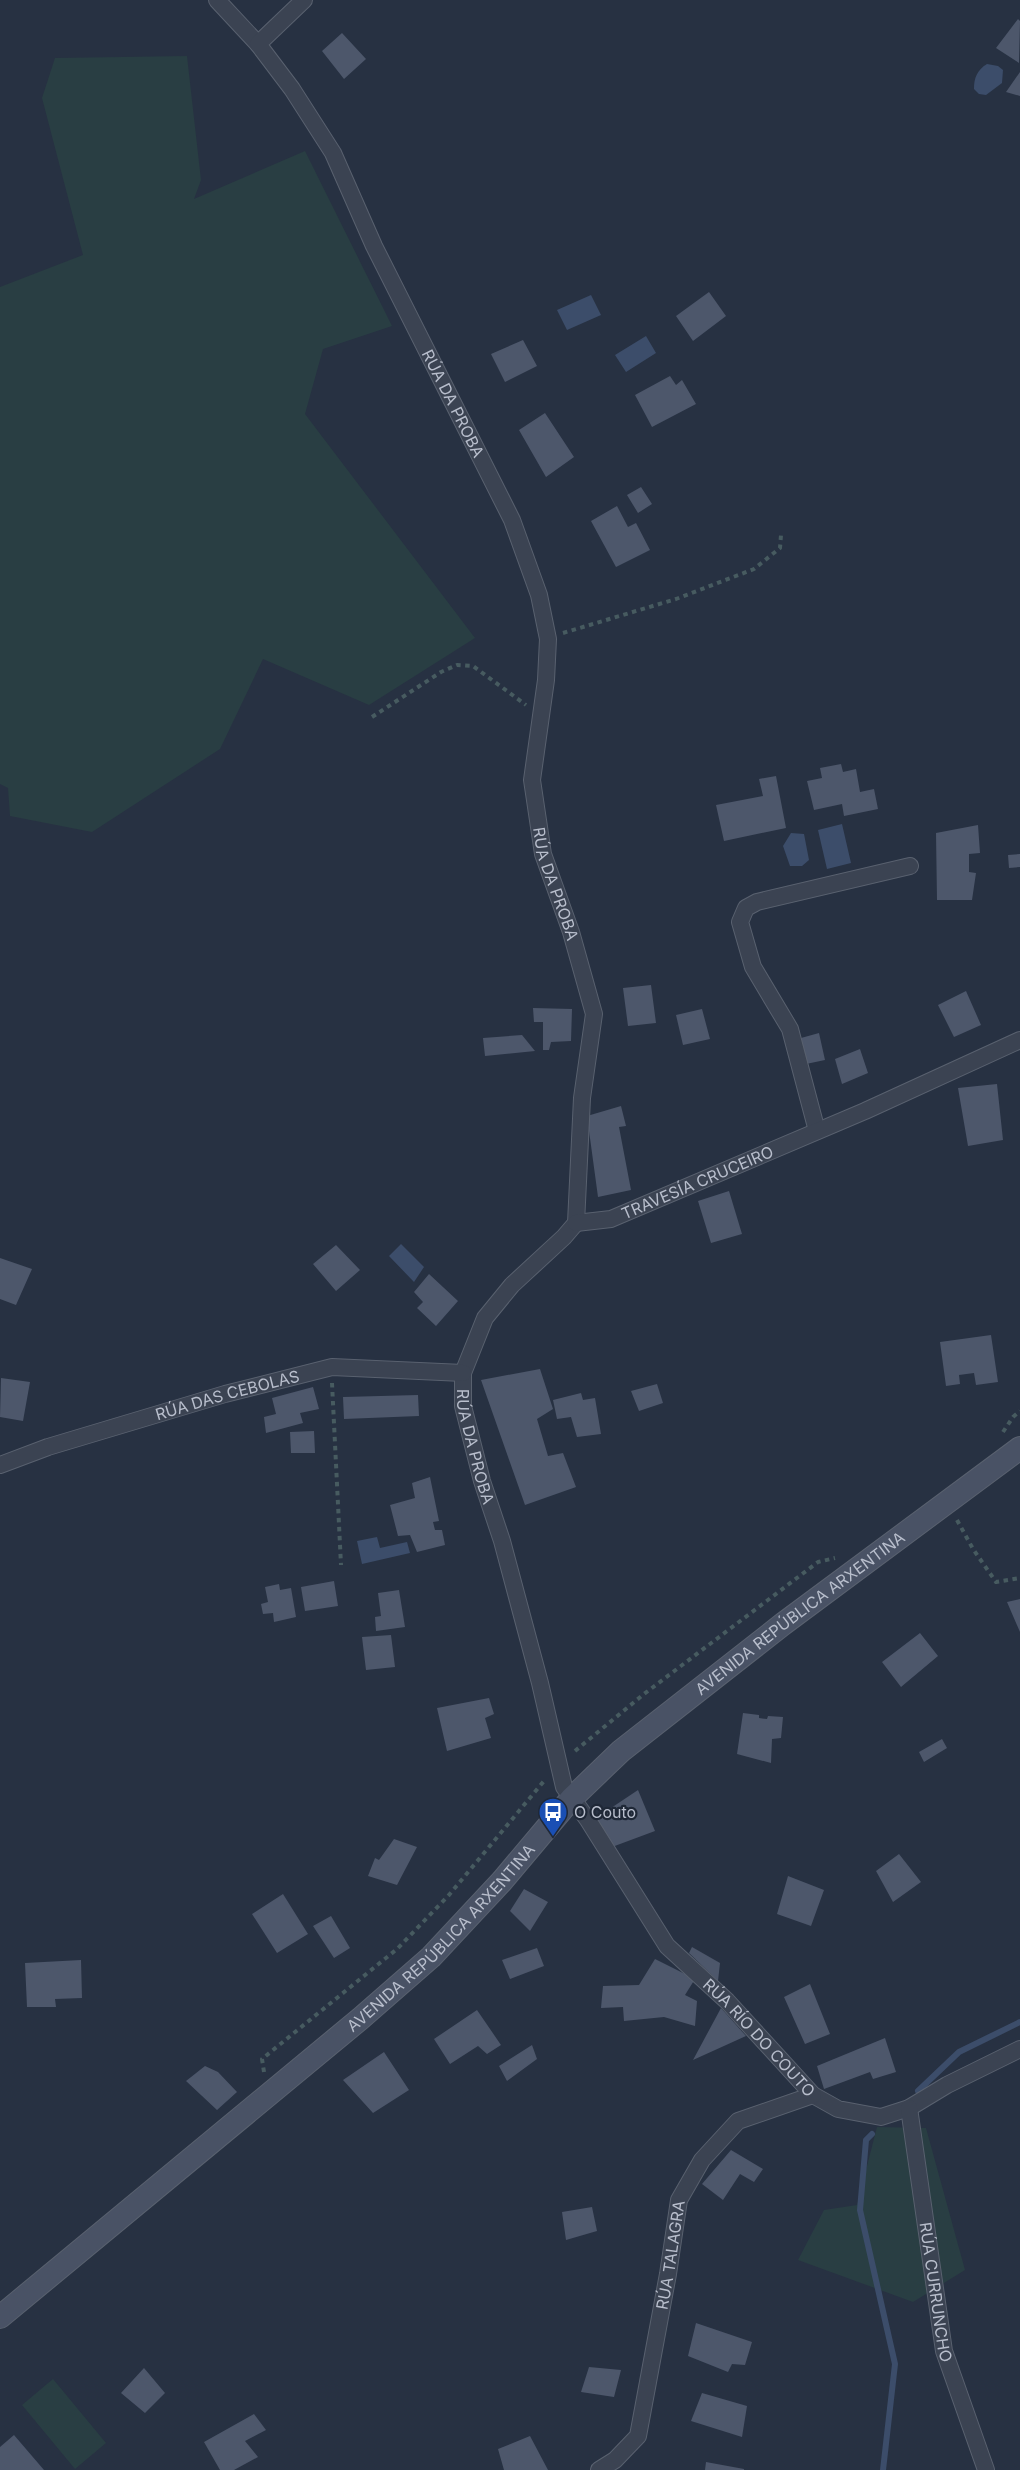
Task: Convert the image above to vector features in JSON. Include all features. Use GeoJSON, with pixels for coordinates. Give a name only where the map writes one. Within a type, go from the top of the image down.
{"type":"FeatureCollection","features":[{"type":"Feature","properties":{"kind":"main road","name":"AVENIDA REPÚBLICA ARXENTINA"},"geometry":{"type":"LineString","coordinates":[[0,2317],[360,2019],[431,1957],[502,1881],[571,1799],[621,1751],[783,1624],[1020,1448]]}},
{"type":"Feature","properties":{"kind":"street","name":"RÚA DA PROBA"},"geometry":{"type":"LineString","coordinates":[[216,0],[258,44],[292,89],[333,153],[374,246],[512,520],[539,594],[548,639],[546,680],[532,780],[543,854],[571,932],[594,1014],[582,1098],[576,1223],[512,1285],[485,1318],[463,1373],[463,1406],[482,1481],[502,1541],[564,1787],[571,1799]]}},
{"type":"Feature","properties":{"kind":"street"},"geometry":{"type":"LineString","coordinates":[[258,44],[304,0]]}},
{"type":"Feature","properties":{"kind":"street"},"geometry":{"type":"LineString","coordinates":[[817,1131],[790,1029],[753,968],[740,922],[746,908],[757,902],[910,866]]}},
{"type":"Feature","properties":{"kind":"street","name":"TRAVESÍA CRUCEIRO"},"geometry":{"type":"LineString","coordinates":[[576,1223],[611,1219],[817,1131],[1020,1040]]}},
{"type":"Feature","properties":{"kind":"street","name":"RÚA DAS CEBOLAS"},"geometry":{"type":"LineString","coordinates":[[0,1465],[48,1447],[225,1394],[332,1368],[463,1373]]}},
{"type":"Feature","properties":{"kind":"street","name":"RÚA RÍO DO COUTO"},"geometry":{"type":"LineString","coordinates":[[571,1799],[588,1820],[667,1946],[727,2001],[813,2095],[838,2109],[881,2117],[909,2108],[947,2085],[1020,2049]]}},
{"type":"Feature","properties":{"kind":"street","name":"RÚA TALAGRA"},"geometry":{"type":"LineString","coordinates":[[599,2470],[615,2460],[638,2436],[668,2274],[679,2200],[702,2160],[738,2121],[813,2095]]}},
{"type":"Feature","properties":{"kind":"street","name":"RÚA CURRUNCHO"},"geometry":{"type":"LineString","coordinates":[[909,2108],[944,2351],[986,2470]]}},
{"type":"Feature","properties":{"kind":"path"},"geometry":{"type":"LineString","coordinates":[[548,639],[579,626],[676,599],[754,569],[780,548],[782,535]]}},
{"type":"Feature","properties":{"kind":"path"},"geometry":{"type":"LineString","coordinates":[[372,717],[441,672],[456,665],[472,666],[540,714]]}},
{"type":"Feature","properties":{"kind":"path"},"geometry":{"type":"LineString","coordinates":[[332,1368],[341,1565]]}},
{"type":"Feature","properties":{"kind":"path"},"geometry":{"type":"LineString","coordinates":[[946,1504],[996,1582],[1020,1578]]}},
{"type":"Feature","properties":{"kind":"path"},"geometry":{"type":"LineString","coordinates":[[264,2069],[262,2060],[397,1949],[434,1910],[559,1764],[644,1694],[818,1562],[839,1558]]}},
{"type":"Feature","properties":{"kind":"green space"},"geometry":{"type":"Polygon","coordinates":[[[187,56],[201,180],[194,199],[305,151],[392,326],[323,349],[305,414],[475,638],[369,705],[263,659],[220,749],[92,832],[10,816],[8,788],[0,784],[0,287],[83,255],[42,98],[55,58],[187,56]]]}},
{"type":"Feature","properties":{"kind":"green space"},"geometry":{"type":"Polygon","coordinates":[[[877,2127],[926,2128],[965,2270],[913,2302],[798,2260],[824,2210],[857,2205],[877,2127]]]}},
{"type":"Feature","properties":{"kind":"green space"},"geometry":{"type":"Polygon","coordinates":[[[53,2379],[106,2443],[75,2469],[22,2405],[53,2379]]]}},
{"type":"Feature","properties":{"kind":"water"},"geometry":{"type":"Polygon","coordinates":[[[987,64],[998,66],[1003,70],[1002,83],[986,95],[979,94],[974,89],[975,78],[987,64]]]}},
{"type":"Feature","properties":{"kind":"water"},"geometry":{"type":"Polygon","coordinates":[[[591,295],[601,315],[567,330],[557,310],[591,295]]]}},
{"type":"Feature","properties":{"kind":"water"},"geometry":{"type":"Polygon","coordinates":[[[646,336],[656,353],[626,372],[615,355],[646,336]]]}},
{"type":"Feature","properties":{"kind":"water"},"geometry":{"type":"Polygon","coordinates":[[[842,824],[851,863],[827,869],[818,830],[842,824]]]}},
{"type":"Feature","properties":{"kind":"water"},"geometry":{"type":"Polygon","coordinates":[[[791,833],[804,834],[809,860],[802,866],[790,866],[783,846],[791,833]]]}},
{"type":"Feature","properties":{"kind":"water"},"geometry":{"type":"Polygon","coordinates":[[[401,1244],[424,1267],[414,1282],[389,1256],[401,1244]]]}},
{"type":"Feature","properties":{"kind":"water"},"geometry":{"type":"Polygon","coordinates":[[[377,1537],[380,1548],[407,1542],[410,1553],[362,1564],[357,1541],[377,1537]]]}},
{"type":"Feature","properties":{"kind":"building"},"geometry":{"type":"Polygon","coordinates":[[[1018,19],[1020,21],[1019,63],[996,48],[1018,19]]]}},
{"type":"Feature","properties":{"kind":"building"},"geometry":{"type":"Polygon","coordinates":[[[342,33],[366,59],[344,79],[322,51],[342,33]]]}},
{"type":"Feature","properties":{"kind":"building"},"geometry":{"type":"Polygon","coordinates":[[[1020,72],[1020,96],[1006,92],[1020,72]]]}},
{"type":"Feature","properties":{"kind":"building"},"geometry":{"type":"Polygon","coordinates":[[[709,292],[726,316],[693,341],[676,316],[709,292]]]}},
{"type":"Feature","properties":{"kind":"building"},"geometry":{"type":"Polygon","coordinates":[[[523,340],[537,366],[505,382],[491,354],[523,340]]]}},
{"type":"Feature","properties":{"kind":"building"},"geometry":{"type":"Polygon","coordinates":[[[670,376],[676,385],[682,380],[696,404],[652,427],[635,395],[670,376]]]}},
{"type":"Feature","properties":{"kind":"building"},"geometry":{"type":"Polygon","coordinates":[[[545,413],[574,457],[546,477],[519,430],[545,413]]]}},
{"type":"Feature","properties":{"kind":"building"},"geometry":{"type":"Polygon","coordinates":[[[641,487],[652,504],[638,513],[627,495],[641,487]]]}},
{"type":"Feature","properties":{"kind":"building"},"geometry":{"type":"Polygon","coordinates":[[[617,506],[628,527],[636,523],[650,550],[616,567],[591,521],[617,506]]]}},
{"type":"Feature","properties":{"kind":"building"},"geometry":{"type":"Polygon","coordinates":[[[841,764],[843,772],[856,769],[860,792],[874,789],[878,809],[844,816],[842,804],[814,810],[807,781],[822,778],[820,768],[841,764]]]}},
{"type":"Feature","properties":{"kind":"building"},"geometry":{"type":"Polygon","coordinates":[[[776,776],[786,828],[724,841],[716,805],[763,796],[759,779],[776,776]]]}},
{"type":"Feature","properties":{"kind":"building"},"geometry":{"type":"Polygon","coordinates":[[[978,825],[980,853],[969,854],[969,872],[976,873],[972,900],[937,900],[936,833],[978,825]]]}},
{"type":"Feature","properties":{"kind":"building"},"geometry":{"type":"Polygon","coordinates":[[[1020,854],[1020,867],[1009,868],[1008,855],[1020,854]]]}},
{"type":"Feature","properties":{"kind":"building"},"geometry":{"type":"Polygon","coordinates":[[[651,985],[656,1023],[628,1026],[623,988],[651,985]]]}},
{"type":"Feature","properties":{"kind":"building"},"geometry":{"type":"Polygon","coordinates":[[[966,991],[981,1025],[954,1037],[938,1005],[966,991]]]}},
{"type":"Feature","properties":{"kind":"building"},"geometry":{"type":"Polygon","coordinates":[[[533,1008],[572,1009],[571,1041],[551,1042],[549,1050],[543,1050],[543,1022],[534,1022],[533,1008]]]}},
{"type":"Feature","properties":{"kind":"building"},"geometry":{"type":"Polygon","coordinates":[[[702,1009],[710,1039],[683,1045],[676,1015],[702,1009]]]}},
{"type":"Feature","properties":{"kind":"building"},"geometry":{"type":"Polygon","coordinates":[[[819,1033],[825,1060],[806,1064],[801,1038],[819,1033]]]}},
{"type":"Feature","properties":{"kind":"building"},"geometry":{"type":"Polygon","coordinates":[[[522,1035],[535,1051],[485,1056],[483,1038],[522,1035]]]}},
{"type":"Feature","properties":{"kind":"building"},"geometry":{"type":"Polygon","coordinates":[[[860,1049],[868,1073],[842,1084],[835,1059],[860,1049]]]}},
{"type":"Feature","properties":{"kind":"building"},"geometry":{"type":"Polygon","coordinates":[[[997,1084],[1003,1140],[968,1146],[958,1088],[997,1084]]]}},
{"type":"Feature","properties":{"kind":"building"},"geometry":{"type":"Polygon","coordinates":[[[621,1106],[626,1126],[619,1127],[631,1190],[598,1197],[587,1116],[621,1106]]]}},
{"type":"Feature","properties":{"kind":"building"},"geometry":{"type":"Polygon","coordinates":[[[729,1191],[742,1234],[711,1243],[698,1201],[729,1191]]]}},
{"type":"Feature","properties":{"kind":"building"},"geometry":{"type":"Polygon","coordinates":[[[336,1245],[360,1270],[336,1291],[313,1264],[336,1245]]]}},
{"type":"Feature","properties":{"kind":"building"},"geometry":{"type":"Polygon","coordinates":[[[0,1258],[32,1269],[16,1305],[0,1299],[0,1258]]]}},
{"type":"Feature","properties":{"kind":"building"},"geometry":{"type":"Polygon","coordinates":[[[429,1274],[458,1301],[436,1326],[417,1308],[423,1302],[414,1292],[429,1274]]]}},
{"type":"Feature","properties":{"kind":"building"},"geometry":{"type":"Polygon","coordinates":[[[991,1335],[998,1382],[976,1385],[974,1373],[959,1375],[960,1384],[946,1386],[940,1342],[991,1335]]]}},
{"type":"Feature","properties":{"kind":"building"},"geometry":{"type":"Polygon","coordinates":[[[540,1369],[553,1409],[537,1419],[548,1456],[563,1453],[576,1487],[525,1505],[481,1380],[540,1369]]]}},
{"type":"Feature","properties":{"kind":"building"},"geometry":{"type":"Polygon","coordinates":[[[1,1378],[30,1382],[23,1421],[0,1417],[1,1378]]]}},
{"type":"Feature","properties":{"kind":"building"},"geometry":{"type":"Polygon","coordinates":[[[657,1384],[663,1403],[639,1411],[631,1391],[657,1384]]]}},
{"type":"Feature","properties":{"kind":"building"},"geometry":{"type":"Polygon","coordinates":[[[313,1387],[319,1409],[300,1413],[303,1423],[266,1433],[264,1417],[276,1414],[272,1398],[313,1387]]]}},
{"type":"Feature","properties":{"kind":"building"},"geometry":{"type":"Polygon","coordinates":[[[581,1393],[583,1400],[595,1398],[601,1434],[577,1437],[571,1417],[557,1419],[553,1400],[581,1393]]]}},
{"type":"Feature","properties":{"kind":"building"},"geometry":{"type":"Polygon","coordinates":[[[418,1395],[419,1416],[344,1419],[343,1397],[418,1395]]]}},
{"type":"Feature","properties":{"kind":"building"},"geometry":{"type":"Polygon","coordinates":[[[314,1431],[315,1453],[291,1453],[290,1432],[314,1431]]]}},
{"type":"Feature","properties":{"kind":"building"},"geometry":{"type":"Polygon","coordinates":[[[430,1477],[439,1521],[433,1522],[435,1530],[442,1530],[445,1545],[417,1552],[410,1535],[398,1536],[390,1505],[415,1498],[412,1483],[430,1477]]]}},
{"type":"Feature","properties":{"kind":"building"},"geometry":{"type":"Polygon","coordinates":[[[334,1581],[338,1606],[305,1611],[301,1587],[334,1581]]]}},
{"type":"Feature","properties":{"kind":"building"},"geometry":{"type":"Polygon","coordinates":[[[279,1584],[280,1590],[291,1588],[296,1617],[274,1622],[273,1613],[263,1614],[261,1604],[268,1602],[265,1587],[279,1584]]]}},
{"type":"Feature","properties":{"kind":"building"},"geometry":{"type":"Polygon","coordinates":[[[399,1590],[405,1627],[376,1631],[375,1617],[381,1616],[378,1593],[399,1590]]]}},
{"type":"Feature","properties":{"kind":"building"},"geometry":{"type":"Polygon","coordinates":[[[1020,1599],[1020,1632],[1007,1602],[1020,1599]]]}},
{"type":"Feature","properties":{"kind":"building"},"geometry":{"type":"Polygon","coordinates":[[[920,1633],[938,1656],[901,1687],[882,1662],[920,1633]]]}},
{"type":"Feature","properties":{"kind":"building"},"geometry":{"type":"Polygon","coordinates":[[[391,1635],[395,1667],[366,1670],[362,1637],[391,1635]]]}},
{"type":"Feature","properties":{"kind":"building"},"geometry":{"type":"Polygon","coordinates":[[[489,1698],[494,1714],[485,1718],[491,1738],[447,1751],[437,1708],[489,1698]]]}},
{"type":"Feature","properties":{"kind":"building"},"geometry":{"type":"Polygon","coordinates":[[[743,1713],[759,1715],[759,1718],[767,1719],[768,1716],[783,1717],[781,1738],[772,1739],[771,1763],[737,1754],[743,1713]]]}},
{"type":"Feature","properties":{"kind":"building"},"geometry":{"type":"Polygon","coordinates":[[[942,1739],[947,1748],[924,1762],[919,1752],[942,1739]]]}},
{"type":"Feature","properties":{"kind":"building"},"geometry":{"type":"Polygon","coordinates":[[[638,1790],[655,1831],[612,1847],[596,1818],[638,1790]]]}},
{"type":"Feature","properties":{"kind":"building"},"geometry":{"type":"Polygon","coordinates":[[[394,1839],[417,1847],[397,1885],[368,1876],[375,1858],[379,1860],[394,1839]]]}},
{"type":"Feature","properties":{"kind":"building"},"geometry":{"type":"Polygon","coordinates":[[[899,1854],[921,1882],[893,1902],[876,1871],[899,1854]]]}},
{"type":"Feature","properties":{"kind":"building"},"geometry":{"type":"Polygon","coordinates":[[[788,1876],[824,1890],[811,1926],[777,1914],[788,1876]]]}},
{"type":"Feature","properties":{"kind":"building"},"geometry":{"type":"Polygon","coordinates":[[[524,1889],[548,1902],[530,1931],[510,1911],[524,1889]]]}},
{"type":"Feature","properties":{"kind":"building"},"geometry":{"type":"Polygon","coordinates":[[[283,1894],[308,1934],[277,1953],[252,1914],[283,1894]]]}},
{"type":"Feature","properties":{"kind":"building"},"geometry":{"type":"Polygon","coordinates":[[[331,1916],[350,1948],[334,1958],[313,1926],[331,1916]]]}},
{"type":"Feature","properties":{"kind":"building"},"geometry":{"type":"Polygon","coordinates":[[[692,1947],[720,1963],[718,1981],[689,1953],[692,1947]]]}},
{"type":"Feature","properties":{"kind":"building"},"geometry":{"type":"Polygon","coordinates":[[[537,1948],[544,1966],[510,1979],[502,1960],[537,1948]]]}},
{"type":"Feature","properties":{"kind":"building"},"geometry":{"type":"Polygon","coordinates":[[[655,1959],[695,1979],[685,1995],[697,2001],[695,2026],[664,2017],[624,2021],[623,2007],[601,2008],[603,1986],[639,1985],[655,1959]]]}},
{"type":"Feature","properties":{"kind":"building"},"geometry":{"type":"Polygon","coordinates":[[[81,1960],[82,1998],[55,1999],[56,2007],[27,2007],[25,1963],[81,1960]]]}},
{"type":"Feature","properties":{"kind":"building"},"geometry":{"type":"Polygon","coordinates":[[[810,1984],[830,2034],[805,2044],[784,1997],[810,1984]]]}},
{"type":"Feature","properties":{"kind":"building"},"geometry":{"type":"Polygon","coordinates":[[[721,2008],[746,2036],[693,2060],[721,2008]]]}},
{"type":"Feature","properties":{"kind":"building"},"geometry":{"type":"Polygon","coordinates":[[[477,2010],[501,2045],[487,2054],[478,2046],[450,2064],[434,2039],[477,2010]]]}},
{"type":"Feature","properties":{"kind":"building"},"geometry":{"type":"Polygon","coordinates":[[[885,2038],[896,2072],[873,2079],[870,2072],[824,2089],[817,2066],[885,2038]]]}},
{"type":"Feature","properties":{"kind":"building"},"geometry":{"type":"Polygon","coordinates":[[[532,2045],[537,2059],[507,2081],[499,2066],[532,2045]]]}},
{"type":"Feature","properties":{"kind":"building"},"geometry":{"type":"Polygon","coordinates":[[[384,2052],[409,2090],[373,2113],[343,2080],[384,2052]]]}},
{"type":"Feature","properties":{"kind":"building"},"geometry":{"type":"Polygon","coordinates":[[[205,2066],[218,2072],[237,2092],[217,2110],[186,2081],[205,2066]]]}},
{"type":"Feature","properties":{"kind":"building"},"geometry":{"type":"Polygon","coordinates":[[[731,2150],[763,2169],[754,2182],[740,2174],[723,2200],[702,2184],[731,2150]]]}},
{"type":"Feature","properties":{"kind":"building"},"geometry":{"type":"Polygon","coordinates":[[[592,2207],[597,2231],[566,2240],[562,2212],[592,2207]]]}},
{"type":"Feature","properties":{"kind":"building"},"geometry":{"type":"Polygon","coordinates":[[[696,2323],[752,2342],[745,2365],[732,2364],[728,2372],[688,2356],[696,2323]]]}},
{"type":"Feature","properties":{"kind":"building"},"geometry":{"type":"Polygon","coordinates":[[[589,2367],[621,2370],[614,2397],[581,2392],[589,2367]]]}},
{"type":"Feature","properties":{"kind":"building"},"geometry":{"type":"Polygon","coordinates":[[[144,2368],[165,2393],[145,2413],[121,2393],[144,2368]]]}},
{"type":"Feature","properties":{"kind":"building"},"geometry":{"type":"Polygon","coordinates":[[[702,2393],[747,2406],[742,2437],[691,2421],[702,2393]]]}},
{"type":"Feature","properties":{"kind":"building"},"geometry":{"type":"Polygon","coordinates":[[[254,2414],[266,2430],[245,2441],[258,2457],[234,2470],[220,2470],[204,2442],[254,2414]]]}},
{"type":"Feature","properties":{"kind":"building"},"geometry":{"type":"Polygon","coordinates":[[[14,2435],[44,2470],[0,2470],[0,2447],[14,2435]]]}},
{"type":"Feature","properties":{"kind":"building"},"geometry":{"type":"Polygon","coordinates":[[[530,2436],[548,2470],[504,2470],[498,2449],[530,2436]]]}},
{"type":"Feature","properties":{"kind":"building"},"geometry":{"type":"Polygon","coordinates":[[[706,2462],[744,2469],[744,2470],[705,2470],[706,2462]]]}},
{"type":"Feature","properties":{"kind":"waterway"},"geometry":{"type":"LineString","coordinates":[[918,2091],[959,2052],[1020,2022]]}},
{"type":"Feature","properties":{"kind":"waterway"},"geometry":{"type":"LineString","coordinates":[[872,2134],[866,2140],[860,2210],[895,2364],[883,2470]]}},
{"type":"Feature","properties":{"kind":"place","name":"O Couto"},"geometry":{"type":"Point","coordinates":[553,1838]}}]}
